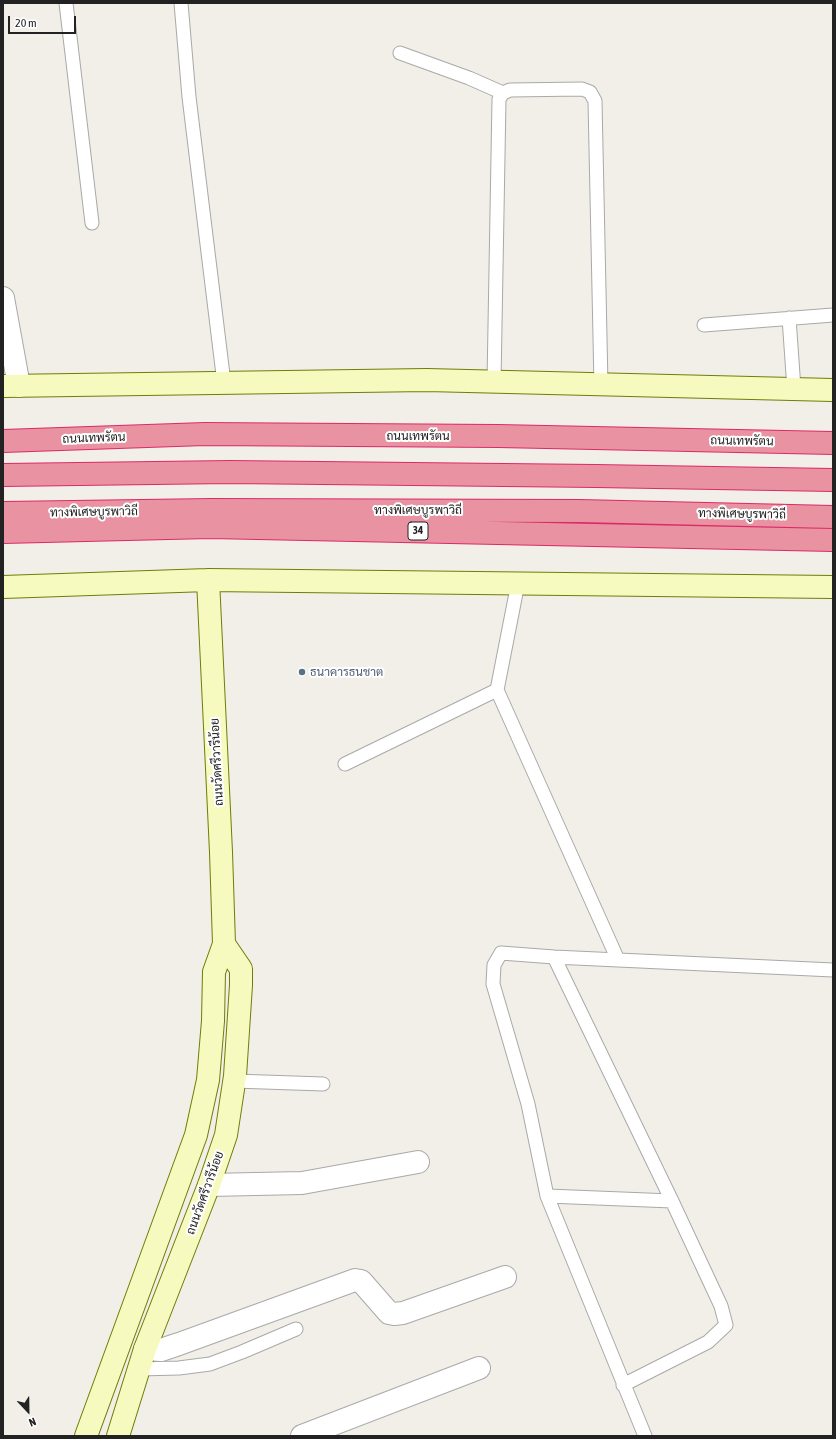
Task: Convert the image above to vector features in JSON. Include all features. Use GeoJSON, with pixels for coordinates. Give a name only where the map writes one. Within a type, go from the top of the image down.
{"type":"FeatureCollection","features":[{"type":"Feature","properties":{"kind":"highway","name":"ถนนเทพรัตน"},"geometry":{"type":"LineString","coordinates":[[3,441],[213,434],[506,436],[833,443]]}},
{"type":"Feature","properties":{"kind":"highway"},"geometry":{"type":"LineString","coordinates":[[3,475],[230,472],[833,480]]}},
{"type":"Feature","properties":{"kind":"highway","name":"ทางพิเศษบูรพาวิถี"},"geometry":{"type":"LineString","coordinates":[[3,514],[211,510],[580,511],[833,517]]}},
{"type":"Feature","properties":{"kind":"highway","name":"34"},"geometry":{"type":"LineString","coordinates":[[3,532],[210,527],[833,540]]}},
{"type":"Feature","properties":{"kind":"main road"},"geometry":{"type":"LineString","coordinates":[[11,386],[427,380],[833,390]]}},
{"type":"Feature","properties":{"kind":"main road"},"geometry":{"type":"LineString","coordinates":[[3,587],[208,580],[833,587]]}},
{"type":"Feature","properties":{"kind":"main road","name":"ถนนวัดศรีวารีน้อย"},"geometry":{"type":"LineString","coordinates":[[86,1436],[196,1136],[208,1080],[213,1021],[214,972],[224,944],[221,837],[208,580]]}},
{"type":"Feature","properties":{"kind":"main road","name":"ถนนวัดศรีวารีน้อย"},"geometry":{"type":"LineString","coordinates":[[118,1436],[142,1359],[210,1185],[226,1135],[234,1082],[241,969],[224,944]]}},
{"type":"Feature","properties":{"kind":"street"},"geometry":{"type":"LineString","coordinates":[[3,298],[11,386]]}},
{"type":"Feature","properties":{"kind":"street"},"geometry":{"type":"LineString","coordinates":[[210,1185],[302,1183],[418,1162]]}},
{"type":"Feature","properties":{"kind":"street"},"geometry":{"type":"LineString","coordinates":[[142,1359],[161,1350],[355,1280],[361,1281],[389,1313],[394,1314],[403,1313],[506,1277]]}},
{"type":"Feature","properties":{"kind":"street"},"geometry":{"type":"LineString","coordinates":[[302,1436],[329,1431],[479,1368]]}},
{"type":"Feature","properties":{"kind":"lane"},"geometry":{"type":"LineString","coordinates":[[66,3],[92,223]]}},
{"type":"Feature","properties":{"kind":"lane"},"geometry":{"type":"LineString","coordinates":[[180,3],[189,97],[224,383]]}},
{"type":"Feature","properties":{"kind":"lane"},"geometry":{"type":"LineString","coordinates":[[400,53],[469,78],[503,93]]}},
{"type":"Feature","properties":{"kind":"lane"},"geometry":{"type":"LineString","coordinates":[[494,382],[499,100],[503,93],[510,90],[582,89],[590,92],[595,101],[601,385]]}},
{"type":"Feature","properties":{"kind":"lane"},"geometry":{"type":"LineString","coordinates":[[704,325],[833,315]]}},
{"type":"Feature","properties":{"kind":"lane"},"geometry":{"type":"LineString","coordinates":[[789,318],[794,389]]}},
{"type":"Feature","properties":{"kind":"lane"},"geometry":{"type":"LineString","coordinates":[[518,583],[497,690],[618,960]]}},
{"type":"Feature","properties":{"kind":"lane"},"geometry":{"type":"LineString","coordinates":[[345,764],[497,690]]}},
{"type":"Feature","properties":{"kind":"lane"},"geometry":{"type":"LineString","coordinates":[[645,1436],[547,1196],[528,1104],[494,984],[494,965],[501,953],[554,957],[833,970]]}},
{"type":"Feature","properties":{"kind":"lane"},"geometry":{"type":"LineString","coordinates":[[554,957],[672,1201],[721,1306],[726,1325],[708,1342],[623,1385]]}},
{"type":"Feature","properties":{"kind":"lane"},"geometry":{"type":"LineString","coordinates":[[234,1082],[323,1084]]}},
{"type":"Feature","properties":{"kind":"lane"},"geometry":{"type":"LineString","coordinates":[[547,1196],[672,1201]]}},
{"type":"Feature","properties":{"kind":"lane"},"geometry":{"type":"LineString","coordinates":[[142,1359],[179,1368],[210,1364],[296,1329]]}},
{"type":"Feature","properties":{"kind":"place","name":"ธนาคารธนชาต"},"geometry":{"type":"Point","coordinates":[302,672]}}]}
